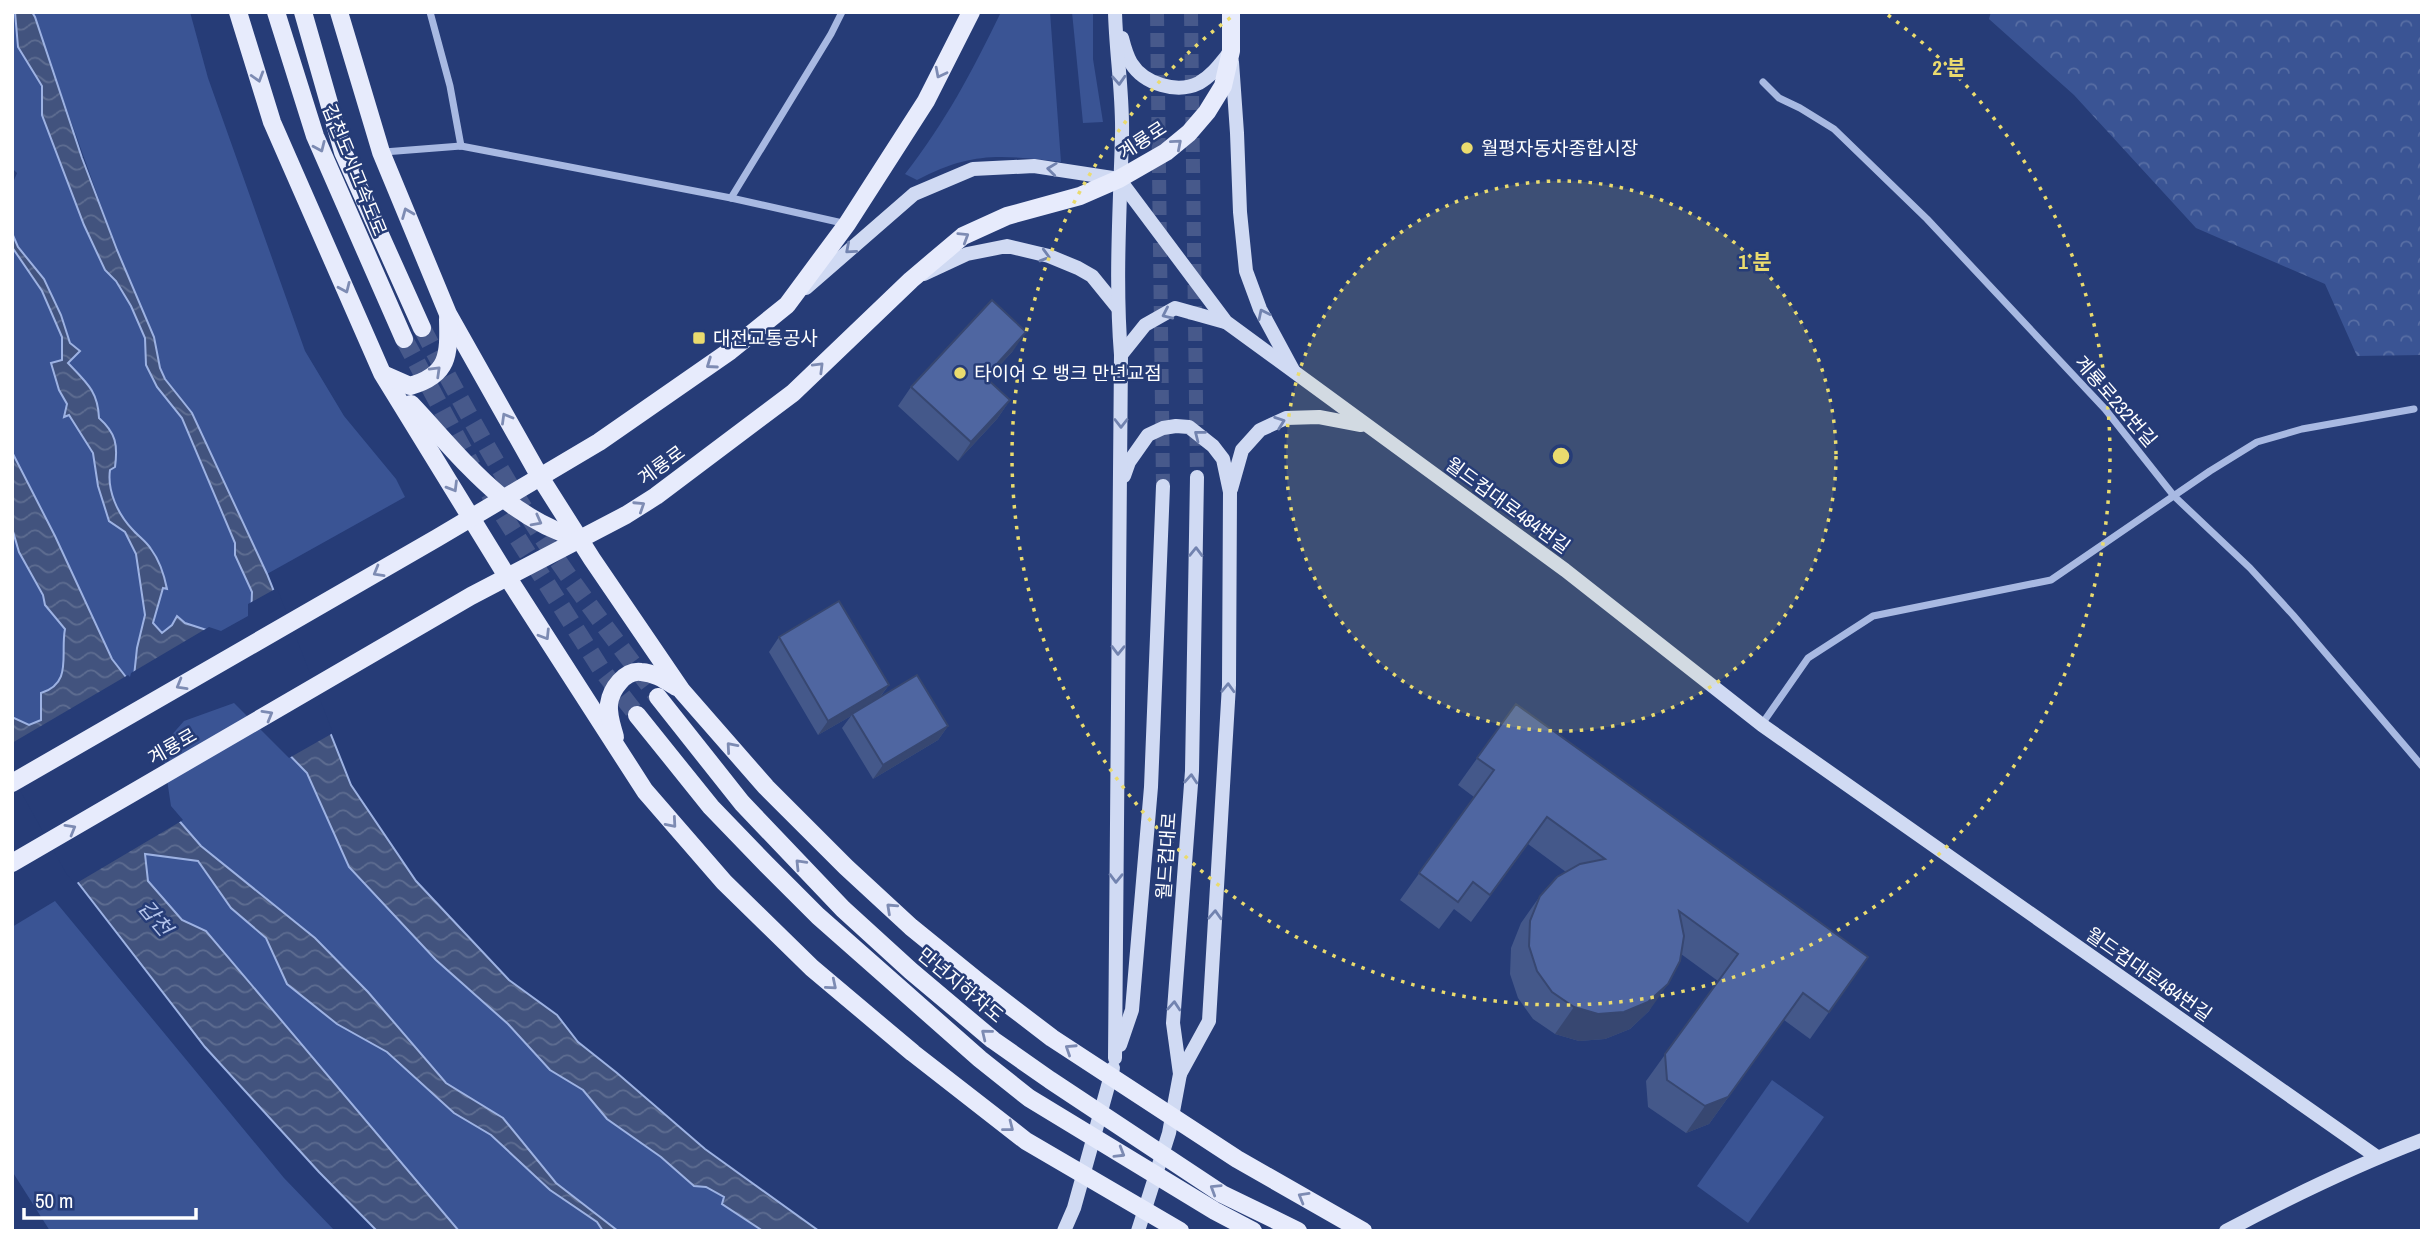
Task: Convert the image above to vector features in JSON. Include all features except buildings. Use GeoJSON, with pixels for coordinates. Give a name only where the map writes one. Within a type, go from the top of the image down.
{"type":"FeatureCollection","features":[{"type":"Feature","properties":{"kind":"main road"},"geometry":{"type":"LineString","coordinates":[[238,12],[272,122],[382,373],[508,578],[645,791],[724,882],[812,968],[914,1053],[1026,1140],[1180,1231]]}},
{"type":"Feature","properties":{"kind":"main road","name":"갑천도시고속도로"},"geometry":{"type":"LineString","coordinates":[[276,12],[315,135],[404,340]]}},
{"type":"Feature","properties":{"kind":"main road","name":"갑천도시고속도로"},"geometry":{"type":"LineString","coordinates":[[303,12],[343,152],[422,328]]}},
{"type":"Feature","properties":{"kind":"main road"},"geometry":{"type":"LineString","coordinates":[[339,12],[381,152],[448,314],[540,477],[682,691],[765,787],[837,858],[911,927],[980,983],[1052,1038],[1237,1159],[1363,1231]]}},
{"type":"Feature","properties":{"kind":"main road"},"geometry":{"type":"LineString","coordinates":[[12,783],[540,477],[598,442],[730,351],[787,305],[847,224],[926,101],[971,12]]}},
{"type":"Feature","properties":{"kind":"main road","name":"계룡로"},"geometry":{"type":"LineString","coordinates":[[12,863],[471,596],[656,496],[793,393],[911,280],[963,236],[1007,216],[1080,196],[1119,179],[1166,152],[1189,133],[1208,112],[1223,86],[1231,51],[1231,12]]}},
{"type":"Feature","properties":{"kind":"main road"},"geometry":{"type":"LineString","coordinates":[[382,373],[410,386],[424,382],[436,374],[445,362],[449,346],[448,314]]}},
{"type":"Feature","properties":{"kind":"main road"},"geometry":{"type":"LineString","coordinates":[[382,373],[470,468],[506,502],[549,527],[580,539]]}},
{"type":"Feature","properties":{"kind":"main road"},"geometry":{"type":"LineString","coordinates":[[620,753],[610,720],[609,702],[621,678],[638,671],[659,676],[682,691]]}},
{"type":"Feature","properties":{"kind":"main road","name":"만년지하차도"},"geometry":{"type":"LineString","coordinates":[[658,697],[742,803],[789,853],[843,909],[941,997],[993,1040],[1050,1080],[1222,1194],[1298,1231]]}},
{"type":"Feature","properties":{"kind":"main road"},"geometry":{"type":"LineString","coordinates":[[637,715],[711,807],[774,873],[818,916],[979,1059],[1029,1098],[1215,1211],[1253,1231]]}},
{"type":"Feature","properties":{"kind":"street"},"geometry":{"type":"LineString","coordinates":[[430,12],[450,86],[461,146]]}},
{"type":"Feature","properties":{"kind":"street"},"geometry":{"type":"LineString","coordinates":[[731,198],[842,12]]}},
{"type":"Feature","properties":{"kind":"street"},"geometry":{"type":"LineString","coordinates":[[1115,14],[1131,63],[1155,83],[1185,87],[1199,83],[1217,68],[1231,51]]}},
{"type":"Feature","properties":{"kind":"street"},"geometry":{"type":"LineString","coordinates":[[1115,14],[1122,134],[1118,308],[1121,355],[1121,487],[1115,1058]]}},
{"type":"Feature","properties":{"kind":"street"},"geometry":{"type":"LineString","coordinates":[[1231,51],[1246,271],[1260,309],[1295,374]]}},
{"type":"Feature","properties":{"kind":"street","name":"계룡로232번길"},"geometry":{"type":"LineString","coordinates":[[1763,82],[1779,98],[1834,129],[1927,219],[2105,409],[2175,496],[2293,615],[2422,766]]}},
{"type":"Feature","properties":{"kind":"street"},"geometry":{"type":"LineString","coordinates":[[381,152],[461,146],[731,198],[847,224]]}},
{"type":"Feature","properties":{"kind":"street"},"geometry":{"type":"LineString","coordinates":[[787,305],[914,194],[973,169],[1034,166],[1119,179],[1226,322]]}},
{"type":"Feature","properties":{"kind":"street"},"geometry":{"type":"LineString","coordinates":[[911,280],[967,254],[1007,246],[1049,256],[1092,276],[1118,308]]}},
{"type":"Feature","properties":{"kind":"street"},"geometry":{"type":"LineString","coordinates":[[1121,355],[1145,325],[1175,309],[1226,322]]}},
{"type":"Feature","properties":{"kind":"street","name":"월드컵대로484번길"},"geometry":{"type":"LineString","coordinates":[[1226,322],[1565,570],[1762,725],[2377,1157]]}},
{"type":"Feature","properties":{"kind":"street"},"geometry":{"type":"LineString","coordinates":[[1762,725],[1808,658],[1873,615],[2051,580],[2257,442],[2302,429],[2414,409]]}},
{"type":"Feature","properties":{"kind":"street"},"geometry":{"type":"LineString","coordinates":[[1230,492],[1242,450],[1260,430],[1286,418],[1319,417],[1366,425]]}},
{"type":"Feature","properties":{"kind":"street"},"geometry":{"type":"LineString","coordinates":[[1121,487],[1129,462],[1148,435],[1176,426],[1189,427],[1213,446],[1223,459],[1230,492],[1229,685],[1209,1021],[1180,1074]]}},
{"type":"Feature","properties":{"kind":"street","name":"월드컵대로"},"geometry":{"type":"LineString","coordinates":[[1138,1231],[1169,1133],[1180,1074],[1173,1023],[1192,772],[1197,477]]}},
{"type":"Feature","properties":{"kind":"street","name":"월드컵대로"},"geometry":{"type":"LineString","coordinates":[[1064,1231],[1077,1196],[1115,1058],[1132,1010],[1151,787],[1163,486]]}},
{"type":"Feature","properties":{"kind":"street"},"geometry":{"type":"LineString","coordinates":[[2226,1231],[2285,1199],[2377,1157],[2422,1140]]}},
{"type":"Feature","properties":{"kind":"green space"},"geometry":{"type":"Polygon","coordinates":[[[12,12],[15,15],[18,47],[42,86],[42,115],[105,270],[116,280],[131,306],[145,338],[146,365],[157,387],[182,417],[235,543],[235,555],[253,592],[251,618],[222,635],[185,623],[177,616],[162,634],[153,623],[163,588],[167,589],[150,547],[119,513],[108,483],[110,470],[98,404],[68,363],[70,343],[61,315],[44,279],[18,247],[12,233],[12,185],[17,173],[12,168],[12,12]]]}},
{"type":"Feature","properties":{"kind":"green space"},"geometry":{"type":"Polygon","coordinates":[[[32,12],[190,12],[208,78],[305,351],[344,416],[396,479],[405,497],[267,574],[192,413],[165,379],[160,368],[154,337],[117,250],[32,12]]]}},
{"type":"Feature","properties":{"kind":"green space"},"geometry":{"type":"Polygon","coordinates":[[[1001,12],[1050,12],[1061,162],[987,158],[954,164],[917,180],[905,174],[958,96],[1001,12]]]}},
{"type":"Feature","properties":{"kind":"green space"},"geometry":{"type":"Polygon","coordinates":[[[1072,12],[1093,12],[1093,59],[1103,122],[1083,123],[1072,12]]]}},
{"type":"Feature","properties":{"kind":"green space"},"geometry":{"type":"Polygon","coordinates":[[[1991,12],[2422,12],[2422,355],[2357,356],[2325,284],[2196,228],[2074,95],[1989,19],[1991,12]]]}},
{"type":"Feature","properties":{"kind":"green space"},"geometry":{"type":"Polygon","coordinates":[[[12,247],[42,291],[62,337],[62,360],[51,363],[59,390],[67,404],[65,417],[69,414],[93,453],[98,486],[109,521],[125,532],[136,554],[145,615],[137,648],[133,687],[112,659],[55,536],[12,452],[12,247]]]}},
{"type":"Feature","properties":{"kind":"green space"},"geometry":{"type":"Polygon","coordinates":[[[12,528],[19,552],[43,595],[45,605],[65,629],[61,675],[58,682],[41,693],[41,720],[29,725],[12,717],[12,528]]]}},
{"type":"Feature","properties":{"kind":"green space"},"geometry":{"type":"Polygon","coordinates":[[[235,699],[307,773],[349,867],[436,960],[508,1024],[550,1070],[583,1090],[607,1119],[661,1157],[693,1186],[706,1187],[724,1197],[722,1204],[763,1231],[618,1231],[556,1183],[503,1118],[446,1083],[368,992],[315,938],[201,846],[168,807],[158,745],[182,718],[235,699]]]}},
{"type":"Feature","properties":{"kind":"green space"},"geometry":{"type":"Polygon","coordinates":[[[145,854],[197,861],[231,908],[266,938],[287,984],[337,1024],[387,1052],[454,1113],[491,1135],[550,1190],[597,1222],[603,1231],[459,1231],[207,931],[182,920],[148,881],[145,854]]]}},
{"type":"Feature","properties":{"kind":"green space"},"geometry":{"type":"Polygon","coordinates":[[[55,901],[284,1178],[335,1231],[50,1231],[12,1171],[12,927],[55,901]]]}},
{"type":"Feature","properties":{"kind":"green space"},"geometry":{"type":"Polygon","coordinates":[[[1772,1080],[1824,1117],[1748,1223],[1697,1186],[1772,1080]]]}},
{"type":"Feature","properties":{"kind":"water","name":"갑천"},"geometry":{"type":"Polygon","coordinates":[[[15,12],[32,12],[35,17],[82,158],[154,337],[160,368],[165,379],[192,413],[267,574],[351,785],[416,881],[509,980],[557,1015],[578,1042],[705,1149],[819,1231],[763,1231],[722,1204],[724,1197],[706,1187],[694,1186],[661,1157],[607,1119],[583,1090],[550,1070],[508,1024],[436,960],[349,867],[307,773],[235,699],[182,718],[158,745],[168,808],[201,846],[315,938],[368,992],[446,1083],[503,1118],[556,1183],[618,1231],[603,1231],[597,1222],[550,1190],[491,1135],[454,1113],[387,1052],[337,1024],[287,984],[266,938],[231,908],[198,861],[145,854],[148,881],[182,920],[206,931],[459,1231],[377,1231],[205,1047],[69,871],[12,768],[12,717],[29,725],[41,720],[41,693],[58,682],[61,675],[65,629],[45,605],[43,595],[19,552],[12,528],[12,452],[55,536],[112,659],[133,686],[137,648],[145,615],[136,554],[125,532],[109,521],[98,486],[93,453],[69,415],[64,417],[67,404],[59,390],[51,363],[62,360],[62,337],[42,291],[12,247],[12,233],[18,247],[44,279],[61,315],[70,343],[80,351],[68,363],[90,388],[99,418],[114,440],[115,467],[110,470],[110,486],[118,509],[149,546],[161,568],[167,589],[163,588],[153,623],[162,633],[172,625],[177,616],[185,623],[222,635],[251,618],[252,592],[235,555],[235,543],[182,418],[157,387],[146,365],[145,338],[131,306],[116,281],[105,270],[84,225],[42,115],[42,86],[18,47],[15,12]]]}},
{"type":"Feature","properties":{"kind":"pier"},"geometry":{"type":"Polygon","coordinates":[[[277,588],[333,733],[289,758],[234,703],[184,721],[162,746],[171,806],[183,820],[75,884],[66,873],[12,776],[12,743],[128,675],[130,677],[131,673],[209,627],[221,631],[248,616],[248,604],[277,588]]]}},
{"type":"Feature","properties":{"kind":"tunnel"},"geometry":{"type":"LineString","coordinates":[[1157,12],[1163,486]]}},
{"type":"Feature","properties":{"kind":"tunnel"},"geometry":{"type":"LineString","coordinates":[[1191,12],[1197,477]]}},
{"type":"Feature","properties":{"kind":"tunnel"},"geometry":{"type":"LineString","coordinates":[[422,328],[479,434],[542,537],[658,697]]}},
{"type":"Feature","properties":{"kind":"tunnel"},"geometry":{"type":"LineString","coordinates":[[404,339],[472,466]]}},
{"type":"Feature","properties":{"kind":"tunnel"},"geometry":{"type":"LineString","coordinates":[[489,493],[601,669],[637,715]]}},
{"type":"Feature","properties":{"kind":"place","name":"월평자동차종합시장"},"geometry":{"type":"Point","coordinates":[1467,148]}},
{"type":"Feature","properties":{"kind":"place","name":"대전교통공사"},"geometry":{"type":"Point","coordinates":[699,338]}},
{"type":"Feature","properties":{"kind":"place","name":"타이어 오 뱅크 만년교점"},"geometry":{"type":"Point","coordinates":[960,373]}}]}
